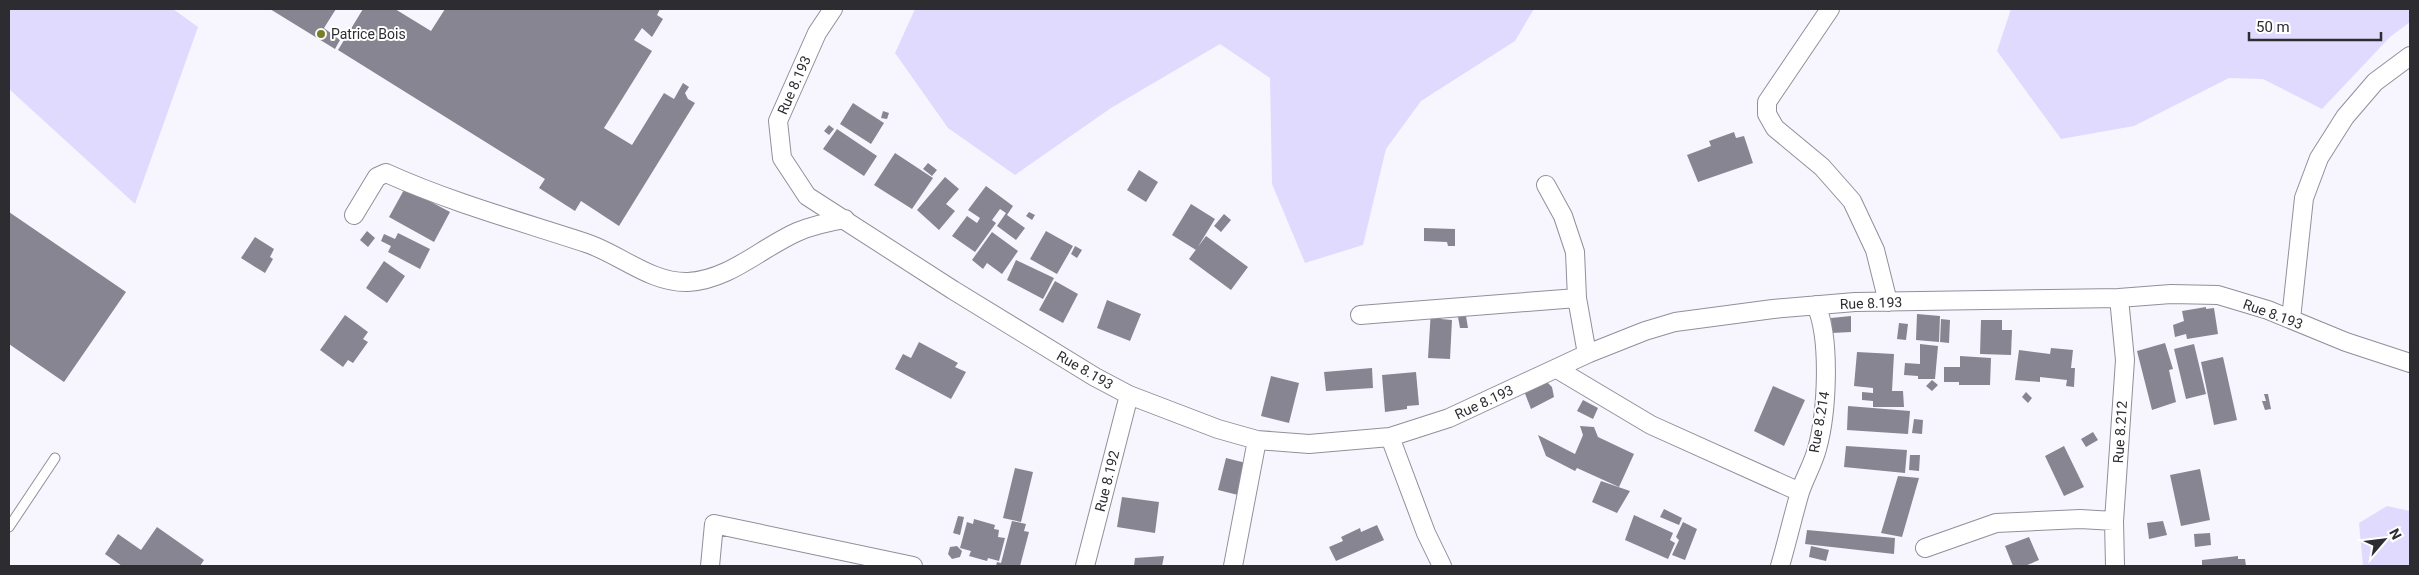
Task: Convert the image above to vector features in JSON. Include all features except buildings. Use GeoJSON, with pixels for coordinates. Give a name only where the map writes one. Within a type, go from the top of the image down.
{"type":"FeatureCollection","features":[{"type":"Feature","properties":{"kind":"street","name":"Rue 8.193"},"geometry":{"type":"LineString","coordinates":[[833,9],[817,34],[778,121],[782,158],[807,196],[1095,378],[1129,395],[1218,429],[1257,440],[1309,444],[1390,437],[1449,418],[1587,354],[1645,330],[1675,322],[1816,305],[2119,298],[2171,294],[2218,295],[2268,310],[2346,342],[2410,363]]}},
{"type":"Feature","properties":{"kind":"street"},"geometry":{"type":"LineString","coordinates":[[1830,9],[1767,102],[1767,114],[1775,128],[1822,167],[1852,201],[1875,250],[1888,302]]}},
{"type":"Feature","properties":{"kind":"street"},"geometry":{"type":"LineString","coordinates":[[2291,319],[2304,198],[2319,158],[2344,117],[2375,82],[2410,56]]}},
{"type":"Feature","properties":{"kind":"street"},"geometry":{"type":"LineString","coordinates":[[354,215],[377,177],[386,173],[515,221],[587,244],[640,270],[667,279],[687,282],[710,278],[750,260],[797,232],[821,223],[845,219]]}},
{"type":"Feature","properties":{"kind":"street"},"geometry":{"type":"LineString","coordinates":[[1546,185],[1563,216],[1575,252],[1577,298],[1587,354]]}},
{"type":"Feature","properties":{"kind":"street"},"geometry":{"type":"LineString","coordinates":[[1360,316],[1577,298]]}},
{"type":"Feature","properties":{"kind":"street","name":"Rue 8.212"},"geometry":{"type":"LineString","coordinates":[[2115,566],[2114,521],[2125,360],[2119,298]]}},
{"type":"Feature","properties":{"kind":"street","name":"Rue 8.214"},"geometry":{"type":"LineString","coordinates":[[1780,566],[1800,492],[1817,448],[1824,409],[1824,352],[1821,317],[1816,305]]}},
{"type":"Feature","properties":{"kind":"street"},"geometry":{"type":"LineString","coordinates":[[1557,368],[1651,425],[1800,492]]}},
{"type":"Feature","properties":{"kind":"street","name":"Rue 8.192"},"geometry":{"type":"LineString","coordinates":[[1085,566],[1129,395]]}},
{"type":"Feature","properties":{"kind":"street"},"geometry":{"type":"LineString","coordinates":[[1390,437],[1426,533],[1442,566]]}},
{"type":"Feature","properties":{"kind":"street"},"geometry":{"type":"LineString","coordinates":[[1233,566],[1257,440]]}},
{"type":"Feature","properties":{"kind":"street"},"geometry":{"type":"LineString","coordinates":[[1925,548],[1996,523],[2080,519],[2114,521]]}},
{"type":"Feature","properties":{"kind":"street"},"geometry":{"type":"LineString","coordinates":[[710,566],[714,524],[913,566]]}},
{"type":"Feature","properties":{"kind":"lane"},"geometry":{"type":"LineString","coordinates":[[9,527],[55,458]]}},
{"type":"Feature","properties":{"kind":"shaded area"},"geometry":{"type":"Polygon","coordinates":[[[9,9],[173,9],[198,27],[135,204],[9,89],[9,9]]]}},
{"type":"Feature","properties":{"kind":"shaded area"},"geometry":{"type":"Polygon","coordinates":[[[915,9],[1534,9],[1515,41],[1421,101],[1386,149],[1363,245],[1305,263],[1272,184],[1270,78],[1220,44],[1111,108],[1015,175],[948,128],[895,53],[915,9]]]}},
{"type":"Feature","properties":{"kind":"shaded area"},"geometry":{"type":"Polygon","coordinates":[[[2011,9],[2410,9],[2410,22],[2390,37],[2322,109],[2263,79],[2229,78],[2134,126],[2061,139],[1997,51],[2011,9]]]}},
{"type":"Feature","properties":{"kind":"shaded area"},"geometry":{"type":"Polygon","coordinates":[[[2387,506],[2410,511],[2410,566],[2363,566],[2359,523],[2387,506]]]}},
{"type":"Feature","properties":{"kind":"place","name":"Patrice Bois"},"geometry":{"type":"Point","coordinates":[321,34]}}]}
